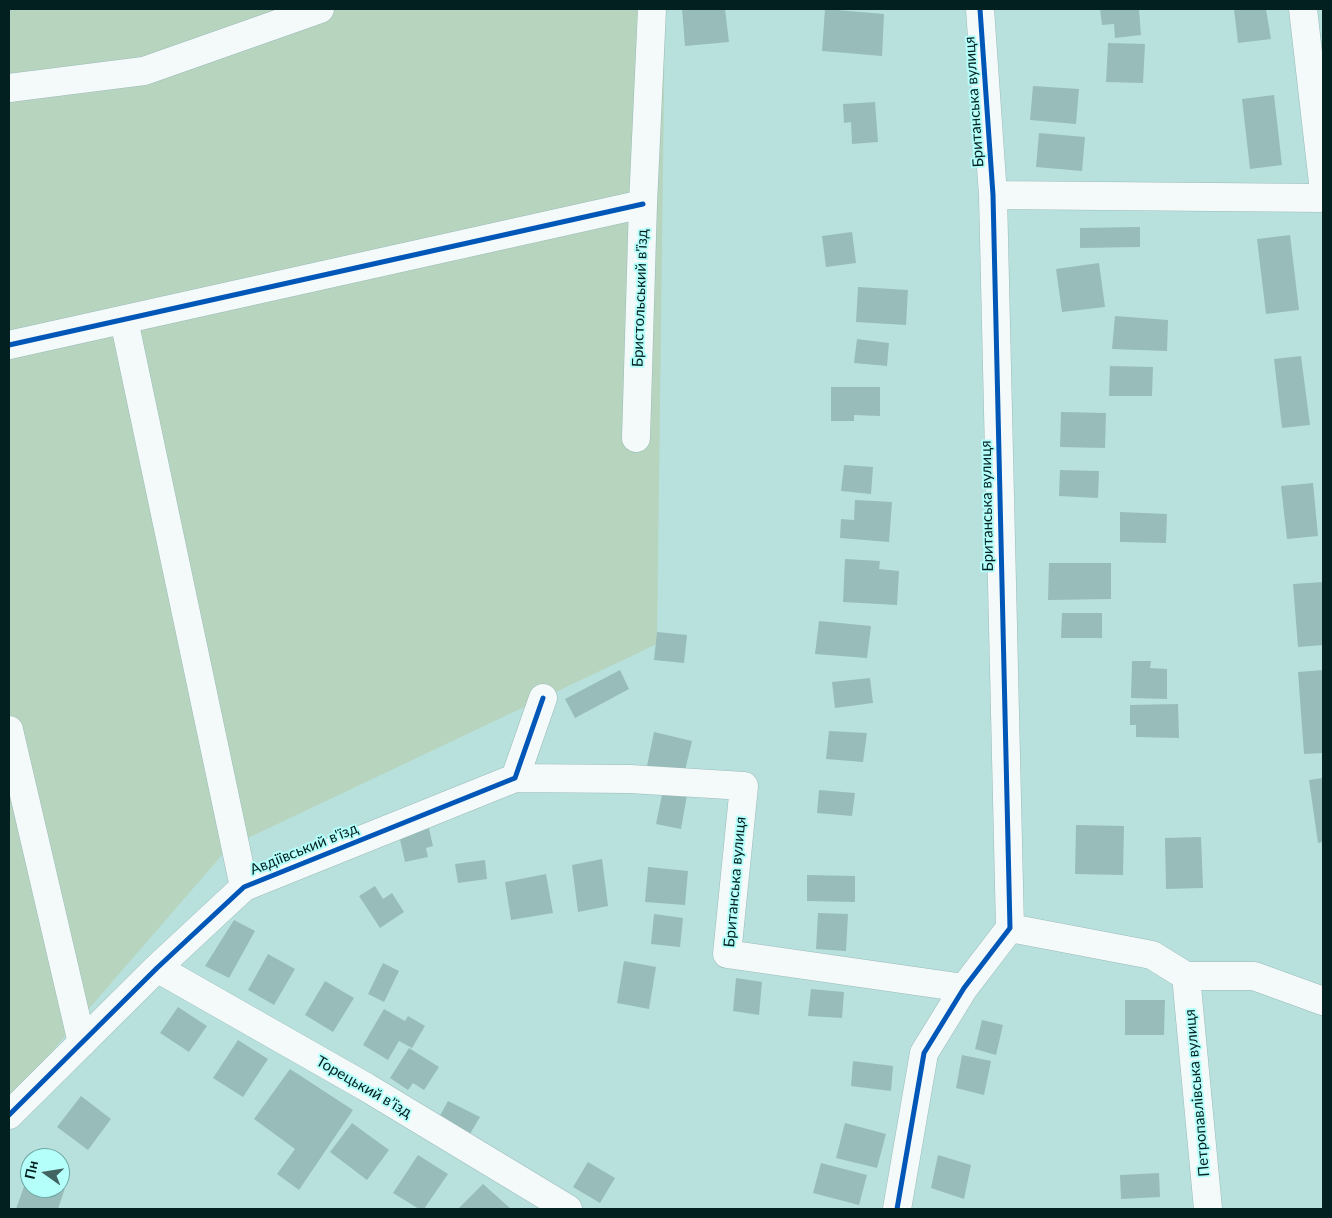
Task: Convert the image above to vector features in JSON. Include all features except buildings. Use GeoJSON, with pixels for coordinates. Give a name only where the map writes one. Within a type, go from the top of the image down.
{"type":"FeatureCollection","features":[{"type":"Feature","properties":{"kind":"street"},"geometry":{"type":"LineString","coordinates":[[9,88],[144,71],[320,9]]}},
{"type":"Feature","properties":{"kind":"street","name":"Бристольський в'їзд"},"geometry":{"type":"LineString","coordinates":[[636,438],[643,204],[652,9]]}},
{"type":"Feature","properties":{"kind":"street","name":"Британська вулиця"},"geometry":{"type":"LineString","coordinates":[[980,9],[993,195],[1010,928]]}},
{"type":"Feature","properties":{"kind":"street"},"geometry":{"type":"LineString","coordinates":[[1303,9],[1323,183]]}},
{"type":"Feature","properties":{"kind":"street"},"geometry":{"type":"LineString","coordinates":[[993,195],[1323,198]]}},
{"type":"Feature","properties":{"kind":"street"},"geometry":{"type":"LineString","coordinates":[[9,345],[643,204]]}},
{"type":"Feature","properties":{"kind":"street"},"geometry":{"type":"LineString","coordinates":[[124,320],[244,886]]}},
{"type":"Feature","properties":{"kind":"street"},"geometry":{"type":"LineString","coordinates":[[515,778],[543,698]]}},
{"type":"Feature","properties":{"kind":"street"},"geometry":{"type":"LineString","coordinates":[[9,730],[82,1042]]}},
{"type":"Feature","properties":{"kind":"street","name":"Британська вулиця"},"geometry":{"type":"LineString","coordinates":[[515,778],[630,779],[744,786],[727,954],[964,988]]}},
{"type":"Feature","properties":{"kind":"street","name":"Авдіївський в'їзд"},"geometry":{"type":"LineString","coordinates":[[9,1115],[157,968],[244,886],[515,778]]}},
{"type":"Feature","properties":{"kind":"street"},"geometry":{"type":"LineString","coordinates":[[897,1209],[924,1053],[964,988],[1010,928],[1152,955],[1186,976],[1254,976],[1323,1001]]}},
{"type":"Feature","properties":{"kind":"street","name":"Торецький в’їзд"},"geometry":{"type":"LineString","coordinates":[[157,968],[366,1087],[568,1209]]}},
{"type":"Feature","properties":{"kind":"street","name":"Петропавлівська вулиця"},"geometry":{"type":"LineString","coordinates":[[1186,976],[1208,1209]]}},
{"type":"Feature","properties":{"kind":"green space"},"geometry":{"type":"Polygon","coordinates":[[[9,9],[665,10],[657,644],[229,847],[9,1101],[9,9]]]}},
{"type":"Feature","properties":{"kind":"cycle path"},"geometry":{"type":"LineString","coordinates":[[897,1209],[924,1053],[964,988],[1010,928],[993,195],[980,9]]}},
{"type":"Feature","properties":{"kind":"cycle path"},"geometry":{"type":"LineString","coordinates":[[9,345],[643,204]]}},
{"type":"Feature","properties":{"kind":"cycle path"},"geometry":{"type":"LineString","coordinates":[[9,1115],[157,968],[244,887],[515,778],[543,698]]}}]}
